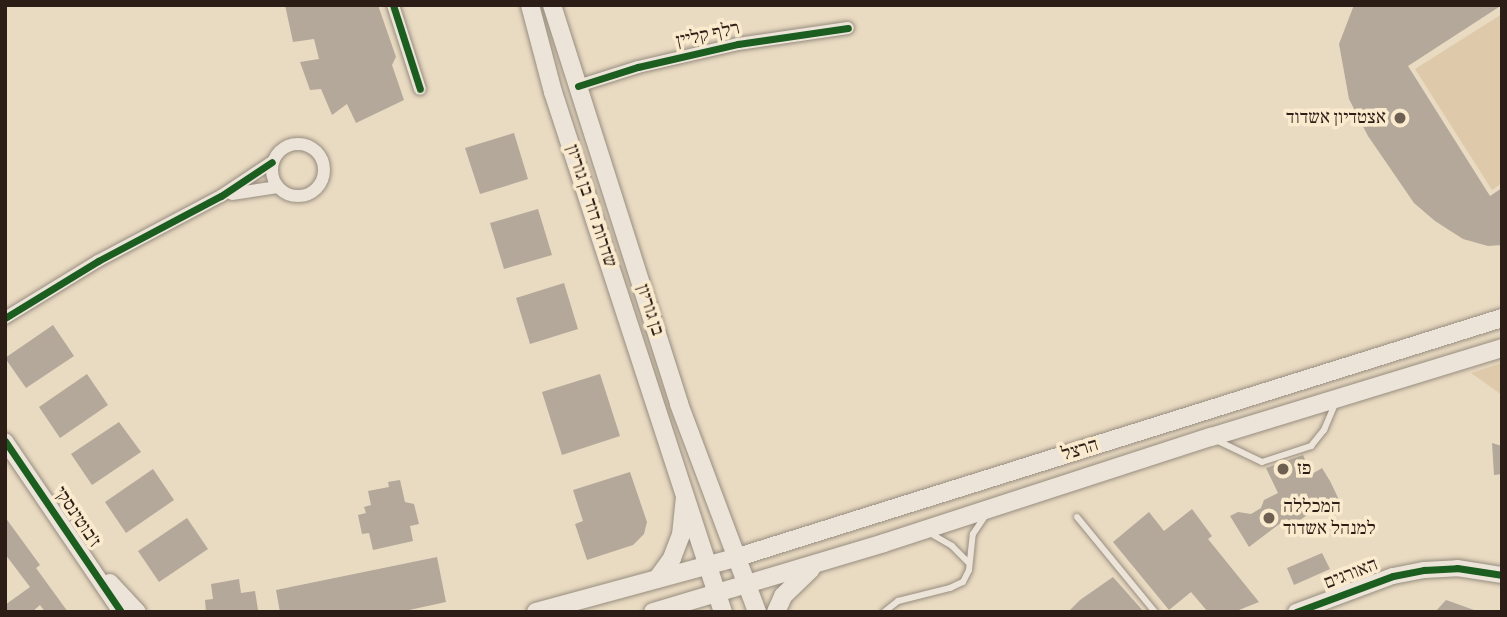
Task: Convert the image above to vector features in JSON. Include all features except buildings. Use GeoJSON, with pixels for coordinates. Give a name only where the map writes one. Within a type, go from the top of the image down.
{"type":"FeatureCollection","features":[{"type":"Feature","properties":{"kind":"main road","name":"שדרות דוד בן גוריון"},"geometry":{"type":"LineString","coordinates":[[530,5],[553,92],[710,564],[723,612]]}},
{"type":"Feature","properties":{"kind":"main road","name":"בן גוריון"},"geometry":{"type":"LineString","coordinates":[[552,5],[679,404],[757,612]]}},
{"type":"Feature","properties":{"kind":"main road","name":"הרצל"},"geometry":{"type":"LineString","coordinates":[[536,612],[738,557],[1502,318]]}},
{"type":"Feature","properties":{"kind":"main road","name":"הרצל"},"geometry":{"type":"LineString","coordinates":[[660,611],[1502,348]]}},
{"type":"Feature","properties":{"kind":"main road"},"geometry":{"type":"LineString","coordinates":[[657,579],[672,558],[681,535],[686,494]]}},
{"type":"Feature","properties":{"kind":"main road"},"geometry":{"type":"LineString","coordinates":[[776,612],[783,596],[817,564]]}},
{"type":"Feature","properties":{"kind":"street"},"geometry":{"type":"LineString","coordinates":[[393,5],[420,89]]}},
{"type":"Feature","properties":{"kind":"street","name":"רלף קליין"},"geometry":{"type":"LineString","coordinates":[[578,86],[638,67],[738,44],[848,28]]}},
{"type":"Feature","properties":{"kind":"street"},"geometry":{"type":"LineString","coordinates":[[5,318],[98,261],[222,197],[272,162],[286,146],[304,144],[318,152],[324,166],[319,185],[309,194],[294,196],[277,187],[222,197]]}},
{"type":"Feature","properties":{"kind":"street"},"geometry":{"type":"LineString","coordinates":[[272,162],[272,175],[277,187]]}},
{"type":"Feature","properties":{"kind":"street","name":"ז'בוטינסקי"},"geometry":{"type":"LineString","coordinates":[[5,441],[121,612]]}},
{"type":"Feature","properties":{"kind":"street","name":"ז'בוטינסקי"},"geometry":{"type":"LineString","coordinates":[[80,549],[138,612]]}},
{"type":"Feature","properties":{"kind":"street","name":"האורגים"},"geometry":{"type":"LineString","coordinates":[[1296,612],[1393,576],[1424,570],[1457,568],[1502,575]]}},
{"type":"Feature","properties":{"kind":"lane"},"geometry":{"type":"LineString","coordinates":[[1211,437],[1262,462],[1311,446],[1324,430],[1338,398]]}},
{"type":"Feature","properties":{"kind":"lane"},"geometry":{"type":"LineString","coordinates":[[884,612],[898,601],[960,585],[967,575],[973,534],[990,508]]}},
{"type":"Feature","properties":{"kind":"lane"},"geometry":{"type":"LineString","coordinates":[[1077,516],[1155,612]]}},
{"type":"Feature","properties":{"kind":"lane"},"geometry":{"type":"LineString","coordinates":[[924,529],[952,545],[968,562]]}},
{"type":"Feature","properties":{"kind":"shaded area"},"geometry":{"type":"Polygon","coordinates":[[[1502,14],[1502,183],[1492,190],[1415,69],[1502,14]]]}},
{"type":"Feature","properties":{"kind":"shaded area"},"geometry":{"type":"Polygon","coordinates":[[[1502,363],[1502,395],[1471,373],[1502,363]]]}},
{"type":"Feature","properties":{"kind":"cycle path"},"geometry":{"type":"LineString","coordinates":[[393,5],[420,89]]}},
{"type":"Feature","properties":{"kind":"cycle path"},"geometry":{"type":"LineString","coordinates":[[578,86],[638,67],[738,44],[848,28]]}},
{"type":"Feature","properties":{"kind":"cycle path"},"geometry":{"type":"LineString","coordinates":[[5,318],[98,261],[221,196],[272,162]]}},
{"type":"Feature","properties":{"kind":"cycle path"},"geometry":{"type":"LineString","coordinates":[[5,441],[121,612]]}},
{"type":"Feature","properties":{"kind":"cycle path"},"geometry":{"type":"LineString","coordinates":[[1296,612],[1393,576],[1424,570],[1457,568],[1502,575]]}},
{"type":"Feature","properties":{"kind":"place","name":"אצטדיון אשדוד"},"geometry":{"type":"Point","coordinates":[1400,118]}},
{"type":"Feature","properties":{"kind":"place","name":"פז"},"geometry":{"type":"Point","coordinates":[1283,469]}},
{"type":"Feature","properties":{"kind":"place","name":"המכללה למנהל אשדוד"},"geometry":{"type":"Point","coordinates":[1269,518]}}]}
